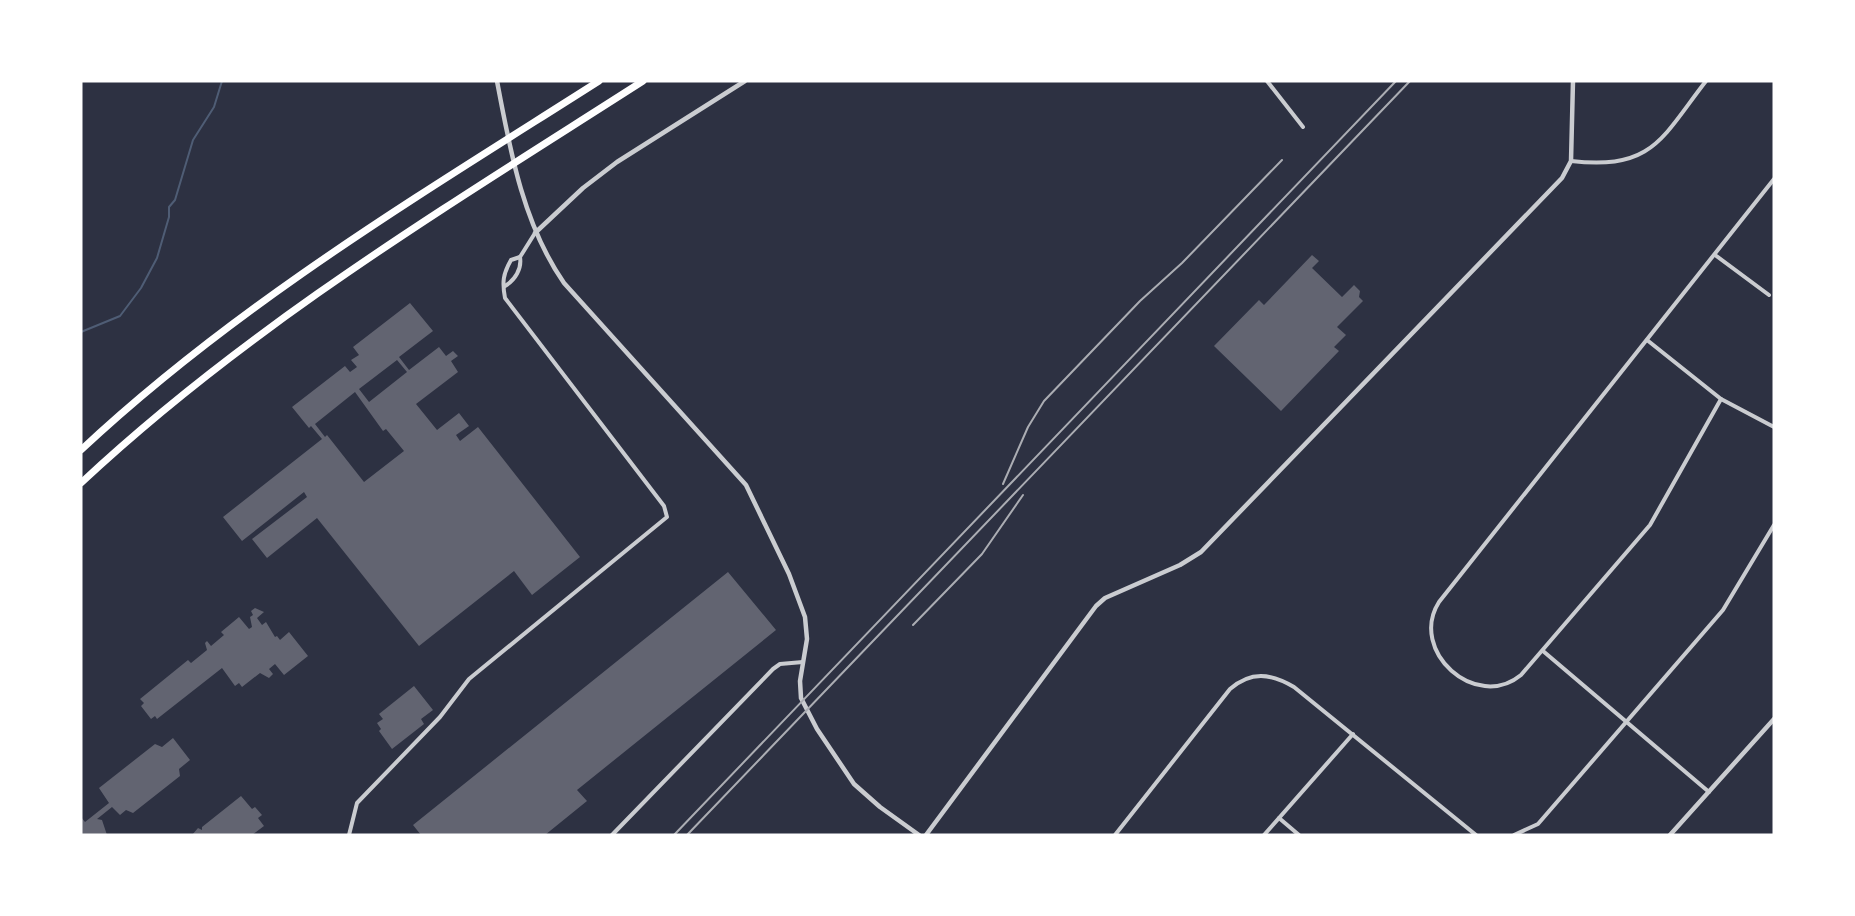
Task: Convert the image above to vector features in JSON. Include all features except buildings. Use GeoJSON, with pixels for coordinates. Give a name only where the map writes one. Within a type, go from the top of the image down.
{"type":"FeatureCollection","features":[{"type":"Feature","properties":{"kind":"highway"},"geometry":{"type":"LineString","coordinates":[[81,450],[177,367],[295,278],[599,81]]}},
{"type":"Feature","properties":{"kind":"highway"},"geometry":{"type":"LineString","coordinates":[[81,483],[167,407],[284,315],[357,264],[644,81]]}},
{"type":"Feature","properties":{"kind":"street"},"geometry":{"type":"LineString","coordinates":[[497,81],[522,192],[535,233],[545,255],[564,283],[746,485],[789,574],[804,611],[807,629],[799,690],[801,698],[838,763],[866,796],[919,835]]}},
{"type":"Feature","properties":{"kind":"street"},"geometry":{"type":"LineString","coordinates":[[505,286],[512,282],[518,272],[521,265],[520,257],[535,233],[583,188],[617,162],[745,81]]}},
{"type":"Feature","properties":{"kind":"street"},"geometry":{"type":"LineString","coordinates":[[1267,81],[1303,127]]}},
{"type":"Feature","properties":{"kind":"street"},"geometry":{"type":"LineString","coordinates":[[926,835],[1096,606],[1105,598],[1180,565],[1201,552],[1562,178],[1571,161],[1573,81]]}},
{"type":"Feature","properties":{"kind":"street"},"geometry":{"type":"LineString","coordinates":[[1571,161],[1623,162],[1644,153],[1660,140],[1706,81]]}},
{"type":"Feature","properties":{"kind":"street"},"geometry":{"type":"LineString","coordinates":[[1720,399],[1650,525],[1543,651],[1514,681],[1497,688],[1480,687],[1464,680],[1440,658],[1431,635],[1432,614],[1774,179]]}},
{"type":"Feature","properties":{"kind":"street"},"geometry":{"type":"LineString","coordinates":[[1715,255],[1769,295]]}},
{"type":"Feature","properties":{"kind":"street"},"geometry":{"type":"LineString","coordinates":[[349,835],[357,803],[440,717],[469,680],[667,517],[664,506],[505,298],[502,278],[504,272],[511,260],[520,257]]}},
{"type":"Feature","properties":{"kind":"street"},"geometry":{"type":"LineString","coordinates":[[1647,340],[1720,399],[1774,427]]}},
{"type":"Feature","properties":{"kind":"street"},"geometry":{"type":"LineString","coordinates":[[1514,835],[1538,824],[1624,721],[1723,610],[1774,525]]}},
{"type":"Feature","properties":{"kind":"street"},"geometry":{"type":"LineString","coordinates":[[1543,651],[1709,792]]}},
{"type":"Feature","properties":{"kind":"street"},"geometry":{"type":"LineString","coordinates":[[612,835],[773,669],[780,664],[803,662]]}},
{"type":"Feature","properties":{"kind":"street"},"geometry":{"type":"LineString","coordinates":[[1115,835],[1230,689],[1249,676],[1261,674],[1283,680],[1476,835]]}},
{"type":"Feature","properties":{"kind":"street"},"geometry":{"type":"LineString","coordinates":[[1670,835],[1774,718]]}},
{"type":"Feature","properties":{"kind":"street"},"geometry":{"type":"LineString","coordinates":[[1264,835],[1353,734]]}},
{"type":"Feature","properties":{"kind":"street"},"geometry":{"type":"LineString","coordinates":[[1279,818],[1299,835]]}},
{"type":"Feature","properties":{"kind":"waterway"},"geometry":{"type":"LineString","coordinates":[[81,332],[120,316],[141,288],[157,258],[169,217],[169,207],[175,200],[193,140],[214,107],[222,81]]}},
{"type":"Feature","properties":{"kind":"railway"},"geometry":{"type":"LineString","coordinates":[[674,835],[1396,81]]}},
{"type":"Feature","properties":{"kind":"railway"},"geometry":{"type":"LineString","coordinates":[[687,835],[1410,81]]}},
{"type":"Feature","properties":{"kind":"railway"},"geometry":{"type":"LineString","coordinates":[[1003,484],[1028,427],[1044,401],[1140,301],[1182,263],[1282,160]]}},
{"type":"Feature","properties":{"kind":"railway"},"geometry":{"type":"LineString","coordinates":[[913,625],[982,554],[1023,495]]}}]}
